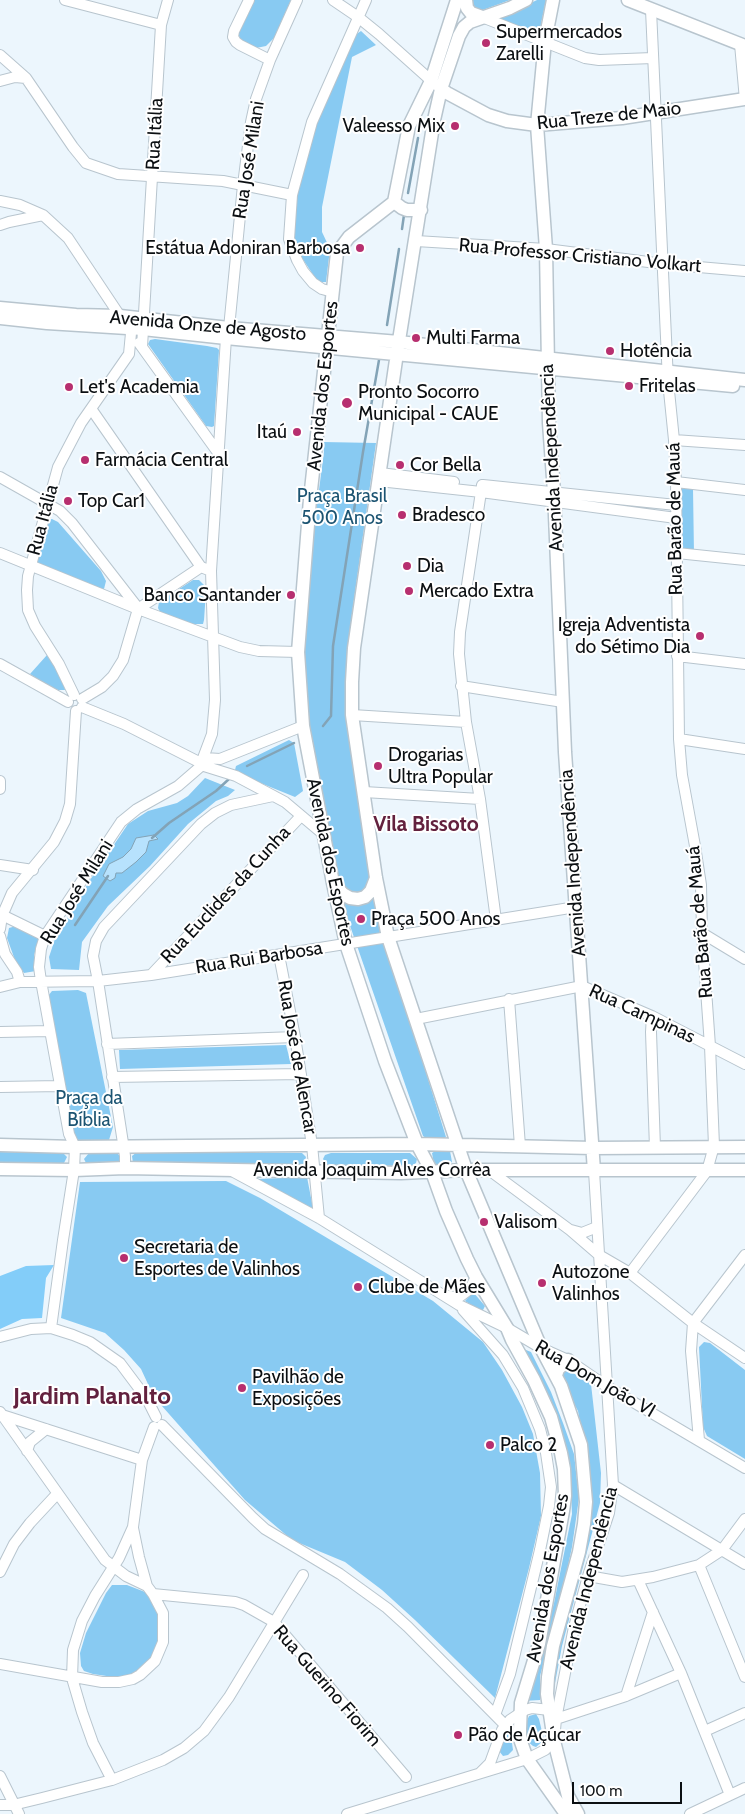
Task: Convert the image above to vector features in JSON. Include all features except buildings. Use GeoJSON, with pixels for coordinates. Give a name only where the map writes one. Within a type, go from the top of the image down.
{"type":"FeatureCollection","features":[{"type":"Feature","properties":{"kind":"main road"},"geometry":{"type":"LineString","coordinates":[[421,210],[408,210],[394,202],[409,126],[431,81],[457,0]]}},
{"type":"Feature","properties":{"kind":"main road"},"geometry":{"type":"LineString","coordinates":[[466,0],[471,12],[482,17]]}},
{"type":"Feature","properties":{"kind":"main road","name":"Avenida dos Esportes"},"geometry":{"type":"LineString","coordinates":[[526,0],[510,8],[470,22],[462,32],[441,89],[434,120],[398,348],[354,648],[352,715],[376,878],[388,937],[466,1170],[541,1348],[556,1375],[572,1413],[581,1445],[586,1502],[584,1524],[579,1552],[553,1646],[548,1677],[553,1714],[554,1741],[568,1796],[578,1814]]}},
{"type":"Feature","properties":{"kind":"main road","name":"Avenida Independência"},"geometry":{"type":"LineString","coordinates":[[553,0],[545,41],[537,125],[546,250],[549,423],[565,752],[594,1171]]}},
{"type":"Feature","properties":{"kind":"main road"},"geometry":{"type":"LineString","coordinates":[[628,0],[742,45]]}},
{"type":"Feature","properties":{"kind":"main road","name":"Rua Treze de Maio"},"geometry":{"type":"LineString","coordinates":[[441,89],[488,115],[507,121],[537,125],[622,118],[745,100]]}},
{"type":"Feature","properties":{"kind":"main road","name":"Avenida dos Esportes"},"geometry":{"type":"LineString","coordinates":[[394,202],[349,237],[337,253],[310,499],[298,652],[303,726],[346,944],[385,1061],[417,1144],[432,1172],[446,1211],[476,1277],[507,1328],[551,1417],[561,1453],[564,1478],[563,1511],[539,1644],[521,1702],[520,1739],[527,1759],[566,1814]]}},
{"type":"Feature","properties":{"kind":"main road","name":"Avenida Onze de Agosto"},"geometry":{"type":"LineString","coordinates":[[0,308],[76,315],[120,316],[136,327]]}},
{"type":"Feature","properties":{"kind":"main road","name":"Avenida Onze de Agosto"},"geometry":{"type":"LineString","coordinates":[[0,318],[47,323],[228,333],[398,348],[547,364],[607,374],[745,380]]}},
{"type":"Feature","properties":{"kind":"main road","name":"Avenida Onze de Agosto"},"geometry":{"type":"LineString","coordinates":[[668,376],[745,387]]}},
{"type":"Feature","properties":{"kind":"main road"},"geometry":{"type":"LineString","coordinates":[[333,883],[342,894],[358,899],[366,897],[371,891],[376,878]]}},
{"type":"Feature","properties":{"kind":"main road","name":"Avenida Joaquim Alves Corrêa"},"geometry":{"type":"LineString","coordinates":[[0,1145],[75,1147],[123,1145],[417,1144],[593,1148],[745,1147]]}},
{"type":"Feature","properties":{"kind":"main road","name":"Avenida Joaquim Alves Corrêa"},"geometry":{"type":"LineString","coordinates":[[0,1169],[74,1170],[125,1168],[401,1173],[466,1170],[745,1170]]}},
{"type":"Feature","properties":{"kind":"main road"},"geometry":{"type":"LineString","coordinates":[[507,1328],[518,1325],[528,1318]]}},
{"type":"Feature","properties":{"kind":"main road"},"geometry":{"type":"LineString","coordinates":[[556,1375],[558,1369],[568,1360]]}},
{"type":"Feature","properties":{"kind":"street"},"geometry":{"type":"LineString","coordinates":[[65,0],[161,25]]}},
{"type":"Feature","properties":{"kind":"street","name":"Rua Itália"},"geometry":{"type":"LineString","coordinates":[[136,327],[152,178],[161,25],[168,0]]}},
{"type":"Feature","properties":{"kind":"street"},"geometry":{"type":"LineString","coordinates":[[249,0],[233,37],[240,46],[270,60]]}},
{"type":"Feature","properties":{"kind":"street","name":"Rua José Milani"},"geometry":{"type":"LineString","coordinates":[[75,1147],[69,1134],[41,981],[39,967],[40,949],[45,936],[121,822],[137,809],[178,786],[202,762],[212,734],[214,700],[211,571],[228,333],[242,185],[256,99],[270,60],[297,0]]}},
{"type":"Feature","properties":{"kind":"street","name":"Rua Treze de Maio"},"geometry":{"type":"LineString","coordinates":[[334,0],[358,17],[441,89]]}},
{"type":"Feature","properties":{"kind":"street"},"geometry":{"type":"LineString","coordinates":[[333,292],[322,289],[314,283],[296,260],[289,239],[292,195],[312,122],[366,0]]}},
{"type":"Feature","properties":{"kind":"street","name":"Rua Barão de Mauá"},"geometry":{"type":"LineString","coordinates":[[651,10],[668,376],[676,482],[679,739],[682,775],[700,885],[710,1046],[714,1146],[707,1171]]}},
{"type":"Feature","properties":{"kind":"street"},"geometry":{"type":"LineString","coordinates":[[482,17],[585,58],[599,60],[653,58]]}},
{"type":"Feature","properties":{"kind":"street"},"geometry":{"type":"LineString","coordinates":[[742,45],[745,100]]}},
{"type":"Feature","properties":{"kind":"street"},"geometry":{"type":"LineString","coordinates":[[1,60],[26,78],[86,163],[118,174],[152,178],[224,181],[292,195]]}},
{"type":"Feature","properties":{"kind":"street"},"geometry":{"type":"LineString","coordinates":[[0,81],[15,77],[26,78]]}},
{"type":"Feature","properties":{"kind":"street"},"geometry":{"type":"LineString","coordinates":[[0,201],[20,205],[43,215],[68,238],[120,316]]}},
{"type":"Feature","properties":{"kind":"street"},"geometry":{"type":"LineString","coordinates":[[0,225],[43,215]]}},
{"type":"Feature","properties":{"kind":"street","name":"Rua Professor Cristiano Volkart"},"geometry":{"type":"LineString","coordinates":[[416,241],[546,250],[664,264],[745,271]]}},
{"type":"Feature","properties":{"kind":"street"},"geometry":{"type":"LineString","coordinates":[[136,327],[142,347],[219,454]]}},
{"type":"Feature","properties":{"kind":"street"},"geometry":{"type":"LineString","coordinates":[[128,354],[136,327]]}},
{"type":"Feature","properties":{"kind":"street"},"geometry":{"type":"LineString","coordinates":[[128,354],[142,347]]}},
{"type":"Feature","properties":{"kind":"street","name":"Rua Itália"},"geometry":{"type":"LineString","coordinates":[[0,929],[1,915],[12,893],[33,870],[58,835],[66,821],[70,804],[76,703],[59,664],[35,626],[28,610],[27,590],[31,564],[58,467],[81,423],[92,410],[128,354]]}},
{"type":"Feature","properties":{"kind":"street"},"geometry":{"type":"LineString","coordinates":[[92,410],[201,567],[211,571]]}},
{"type":"Feature","properties":{"kind":"street"},"geometry":{"type":"LineString","coordinates":[[674,440],[745,445]]}},
{"type":"Feature","properties":{"kind":"street"},"geometry":{"type":"LineString","coordinates":[[0,477],[60,511],[72,523],[138,609]]}},
{"type":"Feature","properties":{"kind":"street"},"geometry":{"type":"LineString","coordinates":[[379,477],[554,496],[676,505]]}},
{"type":"Feature","properties":{"kind":"street"},"geometry":{"type":"LineString","coordinates":[[676,482],[745,490]]}},
{"type":"Feature","properties":{"kind":"street"},"geometry":{"type":"LineString","coordinates":[[481,488],[458,654],[466,722],[480,799],[496,920]]}},
{"type":"Feature","properties":{"kind":"street"},"geometry":{"type":"LineString","coordinates":[[554,496],[676,518]]}},
{"type":"Feature","properties":{"kind":"street"},"geometry":{"type":"LineString","coordinates":[[0,553],[212,637],[249,649],[298,652]]}},
{"type":"Feature","properties":{"kind":"street"},"geometry":{"type":"LineString","coordinates":[[677,553],[745,560]]}},
{"type":"Feature","properties":{"kind":"street"},"geometry":{"type":"LineString","coordinates":[[76,703],[102,687],[114,676],[124,660],[138,609],[201,567]]}},
{"type":"Feature","properties":{"kind":"street"},"geometry":{"type":"LineString","coordinates":[[103,594],[113,586],[115,579]]}},
{"type":"Feature","properties":{"kind":"street"},"geometry":{"type":"LineString","coordinates":[[677,656],[745,664]]}},
{"type":"Feature","properties":{"kind":"street"},"geometry":{"type":"LineString","coordinates":[[0,664],[76,703],[236,776],[285,802],[323,834]]}},
{"type":"Feature","properties":{"kind":"street"},"geometry":{"type":"LineString","coordinates":[[461,686],[564,702]]}},
{"type":"Feature","properties":{"kind":"street"},"geometry":{"type":"LineString","coordinates":[[352,715],[466,722]]}},
{"type":"Feature","properties":{"kind":"street"},"geometry":{"type":"LineString","coordinates":[[202,762],[235,754],[303,726]]}},
{"type":"Feature","properties":{"kind":"street"},"geometry":{"type":"LineString","coordinates":[[679,739],[745,749]]}},
{"type":"Feature","properties":{"kind":"street"},"geometry":{"type":"LineString","coordinates":[[235,754],[230,767],[236,776]]}},
{"type":"Feature","properties":{"kind":"street"},"geometry":{"type":"LineString","coordinates":[[0,781],[0,789]]}},
{"type":"Feature","properties":{"kind":"street"},"geometry":{"type":"LineString","coordinates":[[364,792],[480,799]]}},
{"type":"Feature","properties":{"kind":"street"},"geometry":{"type":"LineString","coordinates":[[125,1168],[93,956],[96,941],[104,927],[194,831],[214,813],[231,805],[273,796]]}},
{"type":"Feature","properties":{"kind":"street","name":"Rua Euclides da Cunha"},"geometry":{"type":"LineString","coordinates":[[151,975],[301,816]]}},
{"type":"Feature","properties":{"kind":"street"},"geometry":{"type":"LineString","coordinates":[[0,865],[33,870]]}},
{"type":"Feature","properties":{"kind":"street","name":"Rua Rui Barbosa"},"geometry":{"type":"LineString","coordinates":[[0,987],[20,982],[98,981],[151,975],[576,907]]}},
{"type":"Feature","properties":{"kind":"street"},"geometry":{"type":"LineString","coordinates":[[1,915],[45,936]]}},
{"type":"Feature","properties":{"kind":"street"},"geometry":{"type":"LineString","coordinates":[[702,933],[745,959]]}},
{"type":"Feature","properties":{"kind":"street"},"geometry":{"type":"LineString","coordinates":[[0,936],[5,954],[20,982]]}},
{"type":"Feature","properties":{"kind":"street","name":"Rua José de Alencar"},"geometry":{"type":"LineString","coordinates":[[279,956],[301,1074],[312,1145],[320,1218]]}},
{"type":"Feature","properties":{"kind":"street","name":"Rua Campinas"},"geometry":{"type":"LineString","coordinates":[[416,1019],[582,986],[652,1016],[745,1064]]}},
{"type":"Feature","properties":{"kind":"street"},"geometry":{"type":"LineString","coordinates":[[509,999],[520,1146]]}},
{"type":"Feature","properties":{"kind":"street"},"geometry":{"type":"LineString","coordinates":[[652,1016],[655,1148]]}},
{"type":"Feature","properties":{"kind":"street"},"geometry":{"type":"LineString","coordinates":[[0,1032],[50,1031]]}},
{"type":"Feature","properties":{"kind":"street"},"geometry":{"type":"LineString","coordinates":[[107,1044],[295,1037]]}},
{"type":"Feature","properties":{"kind":"street"},"geometry":{"type":"LineString","coordinates":[[112,1077],[301,1074]]}},
{"type":"Feature","properties":{"kind":"street"},"geometry":{"type":"LineString","coordinates":[[0,1087],[60,1086]]}},
{"type":"Feature","properties":{"kind":"street"},"geometry":{"type":"LineString","coordinates":[[51,1328],[62,1240],[74,1170],[75,1147]]}},
{"type":"Feature","properties":{"kind":"street","name":"Rua Dom João VI"},"geometry":{"type":"LineString","coordinates":[[230,1170],[320,1218],[458,1305],[568,1360],[606,1386],[745,1468]]}},
{"type":"Feature","properties":{"kind":"street"},"geometry":{"type":"LineString","coordinates":[[489,1170],[570,1230],[599,1256],[630,1273],[693,1323],[745,1358]]}},
{"type":"Feature","properties":{"kind":"street","name":"Avenida Independência"},"geometry":{"type":"LineString","coordinates":[[553,1714],[588,1576],[609,1513],[613,1485],[594,1171]]}},
{"type":"Feature","properties":{"kind":"street"},"geometry":{"type":"LineString","coordinates":[[630,1273],[707,1171]]}},
{"type":"Feature","properties":{"kind":"street"},"geometry":{"type":"LineString","coordinates":[[570,1230],[582,1233],[597,1228]]}},
{"type":"Feature","properties":{"kind":"street"},"geometry":{"type":"LineString","coordinates":[[699,1440],[691,1351],[693,1323],[745,1255]]}},
{"type":"Feature","properties":{"kind":"street"},"geometry":{"type":"LineString","coordinates":[[442,1295],[458,1298],[470,1289],[476,1277]]}},
{"type":"Feature","properties":{"kind":"street"},"geometry":{"type":"LineString","coordinates":[[458,1305],[503,1354],[522,1388],[540,1429],[551,1487],[540,1550],[510,1674],[495,1715]]}},
{"type":"Feature","properties":{"kind":"street"},"geometry":{"type":"LineString","coordinates":[[0,1337],[31,1329],[51,1328],[90,1342],[120,1363],[142,1392],[157,1423],[259,1524],[299,1551],[340,1574],[387,1608],[505,1725]]}},
{"type":"Feature","properties":{"kind":"street"},"geometry":{"type":"LineString","coordinates":[[1,1414],[142,1460]]}},
{"type":"Feature","properties":{"kind":"street","name":"Rua Guerino Fiorim"},"geometry":{"type":"LineString","coordinates":[[1,1414],[105,1560],[114,1568],[150,1590],[234,1602],[244,1605],[274,1622],[406,1777]]}},
{"type":"Feature","properties":{"kind":"street"},"geometry":{"type":"LineString","coordinates":[[0,1664],[72,1678],[119,1682],[140,1675],[155,1661],[163,1642],[164,1620],[160,1606],[150,1590],[138,1557],[133,1527],[142,1460],[157,1423]]}},
{"type":"Feature","properties":{"kind":"street"},"geometry":{"type":"LineString","coordinates":[[27,1451],[30,1442],[46,1429]]}},
{"type":"Feature","properties":{"kind":"street"},"geometry":{"type":"LineString","coordinates":[[613,1485],[745,1564]]}},
{"type":"Feature","properties":{"kind":"street"},"geometry":{"type":"LineString","coordinates":[[0,1572],[3,1555],[57,1494]]}},
{"type":"Feature","properties":{"kind":"street"},"geometry":{"type":"LineString","coordinates":[[588,1576],[622,1582],[700,1565],[722,1550],[745,1519]]}},
{"type":"Feature","properties":{"kind":"street"},"geometry":{"type":"LineString","coordinates":[[112,1780],[86,1725],[72,1678],[73,1650],[82,1621],[95,1596],[114,1568],[133,1527]]}},
{"type":"Feature","properties":{"kind":"street"},"geometry":{"type":"LineString","coordinates":[[700,1565],[745,1677]]}},
{"type":"Feature","properties":{"kind":"street"},"geometry":{"type":"LineString","coordinates":[[0,1806],[16,1809],[112,1780],[163,1760],[184,1748],[204,1731],[229,1697],[303,1576]]}},
{"type":"Feature","properties":{"kind":"street"},"geometry":{"type":"LineString","coordinates":[[638,1580],[681,1673],[730,1794]]}},
{"type":"Feature","properties":{"kind":"street"},"geometry":{"type":"LineString","coordinates":[[626,1696],[653,1612]]}},
{"type":"Feature","properties":{"kind":"street"},"geometry":{"type":"LineString","coordinates":[[479,1774],[490,1763],[505,1725],[520,1713],[532,1708],[553,1714],[626,1696],[681,1673]]}},
{"type":"Feature","properties":{"kind":"street"},"geometry":{"type":"LineString","coordinates":[[705,1731],[745,1713]]}},
{"type":"Feature","properties":{"kind":"street"},"geometry":{"type":"LineString","coordinates":[[347,1814],[527,1759],[545,1750],[554,1741]]}},
{"type":"Feature","properties":{"kind":"street"},"geometry":{"type":"LineString","coordinates":[[494,1754],[505,1766]]}},
{"type":"Feature","properties":{"kind":"street"},"geometry":{"type":"LineString","coordinates":[[0,1776],[16,1809]]}},
{"type":"Feature","properties":{"kind":"street"},"geometry":{"type":"LineString","coordinates":[[690,1814],[745,1788]]}},
{"type":"Feature","properties":{"kind":"green space"},"geometry":{"type":"Polygon","coordinates":[[[252,0],[291,0],[274,38],[266,46],[256,48],[241,40],[238,34],[252,0]]]}},
{"type":"Feature","properties":{"kind":"green space"},"geometry":{"type":"Polygon","coordinates":[[[472,0],[510,0],[480,11],[473,6],[472,0]]]}},
{"type":"Feature","properties":{"kind":"green space"},"geometry":{"type":"Polygon","coordinates":[[[537,0],[546,0],[539,34],[496,20],[537,0]]]}},
{"type":"Feature","properties":{"kind":"green space"},"geometry":{"type":"Polygon","coordinates":[[[361,31],[376,45],[352,57],[322,207],[322,232],[330,249],[326,282],[318,282],[296,246],[293,233],[294,204],[313,132],[355,35],[361,31]]]}},
{"type":"Feature","properties":{"kind":"green space"},"geometry":{"type":"Polygon","coordinates":[[[155,339],[207,346],[219,350],[214,426],[206,426],[148,344],[150,340],[155,339]]]}},
{"type":"Feature","properties":{"kind":"green space","name":"Praça Brasil 500 Anos"},"geometry":{"type":"Polygon","coordinates":[[[323,442],[376,443],[351,621],[346,705],[363,815],[370,881],[381,927],[446,1137],[437,1142],[423,1136],[347,917],[334,874],[307,725],[303,610],[324,452],[323,442]]]}},
{"type":"Feature","properties":{"kind":"green space"},"geometry":{"type":"Polygon","coordinates":[[[678,488],[693,489],[694,554],[678,552],[678,488]]]}},
{"type":"Feature","properties":{"kind":"green space"},"geometry":{"type":"Polygon","coordinates":[[[52,519],[58,522],[101,571],[106,581],[104,589],[37,565],[47,520],[52,519]]]}},
{"type":"Feature","properties":{"kind":"green space"},"geometry":{"type":"Polygon","coordinates":[[[193,580],[199,580],[204,585],[206,591],[203,624],[193,624],[160,612],[158,608],[159,602],[193,580]]]}},
{"type":"Feature","properties":{"kind":"green space"},"geometry":{"type":"Polygon","coordinates":[[[47,655],[64,683],[65,690],[58,690],[49,686],[30,674],[47,655]]]}},
{"type":"Feature","properties":{"kind":"green space"},"geometry":{"type":"Polygon","coordinates":[[[289,740],[294,743],[303,791],[295,797],[253,780],[235,770],[236,766],[289,740]]]}},
{"type":"Feature","properties":{"kind":"green space"},"geometry":{"type":"Polygon","coordinates":[[[205,778],[235,790],[228,796],[216,801],[188,824],[150,866],[108,906],[82,942],[79,970],[51,969],[49,957],[55,939],[90,880],[128,824],[148,811],[177,803],[188,796],[205,778]]]}},
{"type":"Feature","properties":{"kind":"green space"},"geometry":{"type":"Polygon","coordinates":[[[16,926],[40,937],[34,955],[36,971],[24,973],[15,960],[7,938],[9,928],[16,926]]]}},
{"type":"Feature","properties":{"kind":"green space","name":"Praça da Bíblia"},"geometry":{"type":"Polygon","coordinates":[[[78,990],[86,993],[113,1127],[109,1140],[99,1142],[81,1143],[74,1136],[48,996],[52,991],[78,990]]]}},
{"type":"Feature","properties":{"kind":"green space"},"geometry":{"type":"Polygon","coordinates":[[[286,1045],[291,1064],[120,1069],[119,1050],[286,1045]]]}},
{"type":"Feature","properties":{"kind":"green space"},"geometry":{"type":"Polygon","coordinates":[[[446,1149],[450,1151],[452,1162],[448,1165],[434,1164],[432,1153],[437,1150],[446,1149]]]}},
{"type":"Feature","properties":{"kind":"green space"},"geometry":{"type":"Polygon","coordinates":[[[0,1152],[63,1153],[67,1157],[63,1165],[0,1164],[0,1152]]]}},
{"type":"Feature","properties":{"kind":"green space"},"geometry":{"type":"Polygon","coordinates":[[[116,1152],[121,1157],[122,1162],[90,1165],[84,1159],[89,1153],[116,1152]]]}},
{"type":"Feature","properties":{"kind":"green space"},"geometry":{"type":"Polygon","coordinates":[[[137,1152],[302,1153],[306,1157],[303,1166],[133,1163],[132,1156],[137,1152]]]}},
{"type":"Feature","properties":{"kind":"green space"},"geometry":{"type":"Polygon","coordinates":[[[331,1153],[410,1153],[417,1159],[416,1163],[411,1166],[327,1165],[323,1159],[325,1155],[331,1153]]]}},
{"type":"Feature","properties":{"kind":"green space"},"geometry":{"type":"Polygon","coordinates":[[[307,1177],[312,1203],[312,1207],[309,1209],[258,1179],[307,1177]]]}},
{"type":"Feature","properties":{"kind":"green space"},"geometry":{"type":"Polygon","coordinates":[[[226,1181],[260,1198],[433,1301],[483,1342],[502,1370],[522,1407],[533,1434],[540,1473],[541,1516],[495,1698],[382,1590],[345,1562],[292,1540],[245,1500],[154,1397],[141,1369],[105,1333],[61,1318],[80,1182],[226,1181]]]}},
{"type":"Feature","properties":{"kind":"green space"},"geometry":{"type":"Polygon","coordinates":[[[473,1292],[485,1306],[482,1312],[465,1301],[473,1292]]]}},
{"type":"Feature","properties":{"kind":"green space"},"geometry":{"type":"Polygon","coordinates":[[[704,1342],[710,1343],[745,1370],[745,1459],[707,1436],[703,1427],[699,1347],[704,1342]]]}},
{"type":"Feature","properties":{"kind":"green space"},"geometry":{"type":"Polygon","coordinates":[[[521,1348],[531,1352],[551,1392],[563,1423],[574,1454],[579,1498],[572,1547],[560,1603],[540,1676],[540,1700],[523,1701],[542,1647],[554,1603],[572,1514],[570,1470],[559,1426],[521,1348]]]}},
{"type":"Feature","properties":{"kind":"green space"},"geometry":{"type":"Polygon","coordinates":[[[565,1368],[591,1384],[601,1473],[600,1503],[562,1646],[552,1699],[551,1678],[588,1527],[583,1440],[578,1411],[559,1376],[565,1368]]]}},
{"type":"Feature","properties":{"kind":"green space"},"geometry":{"type":"Polygon","coordinates":[[[112,1585],[127,1585],[145,1592],[160,1606],[158,1646],[154,1661],[139,1673],[120,1678],[93,1674],[84,1671],[81,1666],[80,1653],[86,1633],[112,1585]]]}},
{"type":"Feature","properties":{"kind":"green space"},"geometry":{"type":"Polygon","coordinates":[[[536,1714],[544,1740],[536,1747],[527,1741],[526,1723],[529,1716],[536,1714]]]}},
{"type":"Feature","properties":{"kind":"green space"},"geometry":{"type":"Polygon","coordinates":[[[508,1733],[511,1736],[513,1750],[508,1755],[503,1756],[499,1751],[508,1733]]]}},
{"type":"Feature","properties":{"kind":"shaded area"},"geometry":{"type":"Polygon","coordinates":[[[154,835],[158,839],[149,841],[146,852],[136,862],[122,873],[116,873],[115,878],[110,881],[103,876],[109,864],[123,857],[131,849],[136,838],[154,835]]]}},
{"type":"Feature","properties":{"kind":"shaded area"},"geometry":{"type":"Polygon","coordinates":[[[54,1265],[46,1278],[42,1318],[22,1319],[0,1329],[0,1276],[26,1266],[54,1265]]]}},
{"type":"Feature","properties":{"kind":"waterway"},"geometry":{"type":"LineString","coordinates":[[408,193],[418,138]]}},
{"type":"Feature","properties":{"kind":"waterway"},"geometry":{"type":"LineString","coordinates":[[402,229],[404,215]]}},
{"type":"Feature","properties":{"kind":"waterway"},"geometry":{"type":"LineString","coordinates":[[387,325],[399,249]]}},
{"type":"Feature","properties":{"kind":"waterway"},"geometry":{"type":"LineString","coordinates":[[323,726],[331,716],[333,646],[379,360]]}},
{"type":"Feature","properties":{"kind":"waterway"},"geometry":{"type":"LineString","coordinates":[[247,766],[294,743]]}},
{"type":"Feature","properties":{"kind":"waterway"},"geometry":{"type":"LineString","coordinates":[[152,838],[169,823],[216,791],[229,779]]}},
{"type":"Feature","properties":{"kind":"waterway"},"geometry":{"type":"LineString","coordinates":[[75,925],[108,876]]}},
{"type":"Feature","properties":{"kind":"place","name":"Supermercados Zarelli"},"geometry":{"type":"Point","coordinates":[486,43]}},
{"type":"Feature","properties":{"kind":"place","name":"Valeesso Mix"},"geometry":{"type":"Point","coordinates":[455,126]}},
{"type":"Feature","properties":{"kind":"place","name":"Estátua Adoniran Barbosa"},"geometry":{"type":"Point","coordinates":[360,248]}},
{"type":"Feature","properties":{"kind":"place","name":"Multi Farma"},"geometry":{"type":"Point","coordinates":[416,338]}},
{"type":"Feature","properties":{"kind":"place","name":"Hotência"},"geometry":{"type":"Point","coordinates":[610,351]}},
{"type":"Feature","properties":{"kind":"place","name":"Fritelas"},"geometry":{"type":"Point","coordinates":[629,386]}},
{"type":"Feature","properties":{"kind":"place","name":"Let's Academia"},"geometry":{"type":"Point","coordinates":[69,387]}},
{"type":"Feature","properties":{"kind":"place","name":"Pronto Socorro Municipal - CAUE"},"geometry":{"type":"Point","coordinates":[347,403]}},
{"type":"Feature","properties":{"kind":"place","name":"Itaú"},"geometry":{"type":"Point","coordinates":[297,432]}},
{"type":"Feature","properties":{"kind":"place","name":"Farmácia Central"},"geometry":{"type":"Point","coordinates":[85,460]}},
{"type":"Feature","properties":{"kind":"place","name":"Cor Bella"},"geometry":{"type":"Point","coordinates":[400,465]}},
{"type":"Feature","properties":{"kind":"place","name":"Top Car1"},"geometry":{"type":"Point","coordinates":[68,501]}},
{"type":"Feature","properties":{"kind":"place","name":"Bradesco"},"geometry":{"type":"Point","coordinates":[402,515]}},
{"type":"Feature","properties":{"kind":"place","name":"Dia"},"geometry":{"type":"Point","coordinates":[407,566]}},
{"type":"Feature","properties":{"kind":"place","name":"Mercado Extra"},"geometry":{"type":"Point","coordinates":[409,591]}},
{"type":"Feature","properties":{"kind":"place","name":"Banco Santander"},"geometry":{"type":"Point","coordinates":[291,595]}},
{"type":"Feature","properties":{"kind":"place","name":"Igreja Adventista do Sétimo Dia"},"geometry":{"type":"Point","coordinates":[700,636]}},
{"type":"Feature","properties":{"kind":"place","name":"Drogarias Ultra Popular"},"geometry":{"type":"Point","coordinates":[378,766]}},
{"type":"Feature","properties":{"kind":"place","name":"Praça 500 Anos"},"geometry":{"type":"Point","coordinates":[361,919]}},
{"type":"Feature","properties":{"kind":"place","name":"Valisom"},"geometry":{"type":"Point","coordinates":[484,1222]}},
{"type":"Feature","properties":{"kind":"place","name":"Secretaria de Esportes de Valinhos"},"geometry":{"type":"Point","coordinates":[124,1258]}},
{"type":"Feature","properties":{"kind":"place","name":"Autozone Valinhos"},"geometry":{"type":"Point","coordinates":[542,1283]}},
{"type":"Feature","properties":{"kind":"place","name":"Clube de Mães"},"geometry":{"type":"Point","coordinates":[358,1287]}},
{"type":"Feature","properties":{"kind":"place","name":"Pavilhão de Exposições"},"geometry":{"type":"Point","coordinates":[242,1388]}},
{"type":"Feature","properties":{"kind":"place","name":"Palco 2"},"geometry":{"type":"Point","coordinates":[490,1445]}},
{"type":"Feature","properties":{"kind":"place","name":"Pão de Açúcar"},"geometry":{"type":"Point","coordinates":[458,1735]}},
{"type":"Feature","properties":{"kind":"district","name":"Vila Bissoto"},"geometry":{"type":"Point","coordinates":[426,825]}},
{"type":"Feature","properties":{"kind":"district","name":"Jardim Planalto"},"geometry":{"type":"Point","coordinates":[92,1397]}}]}
